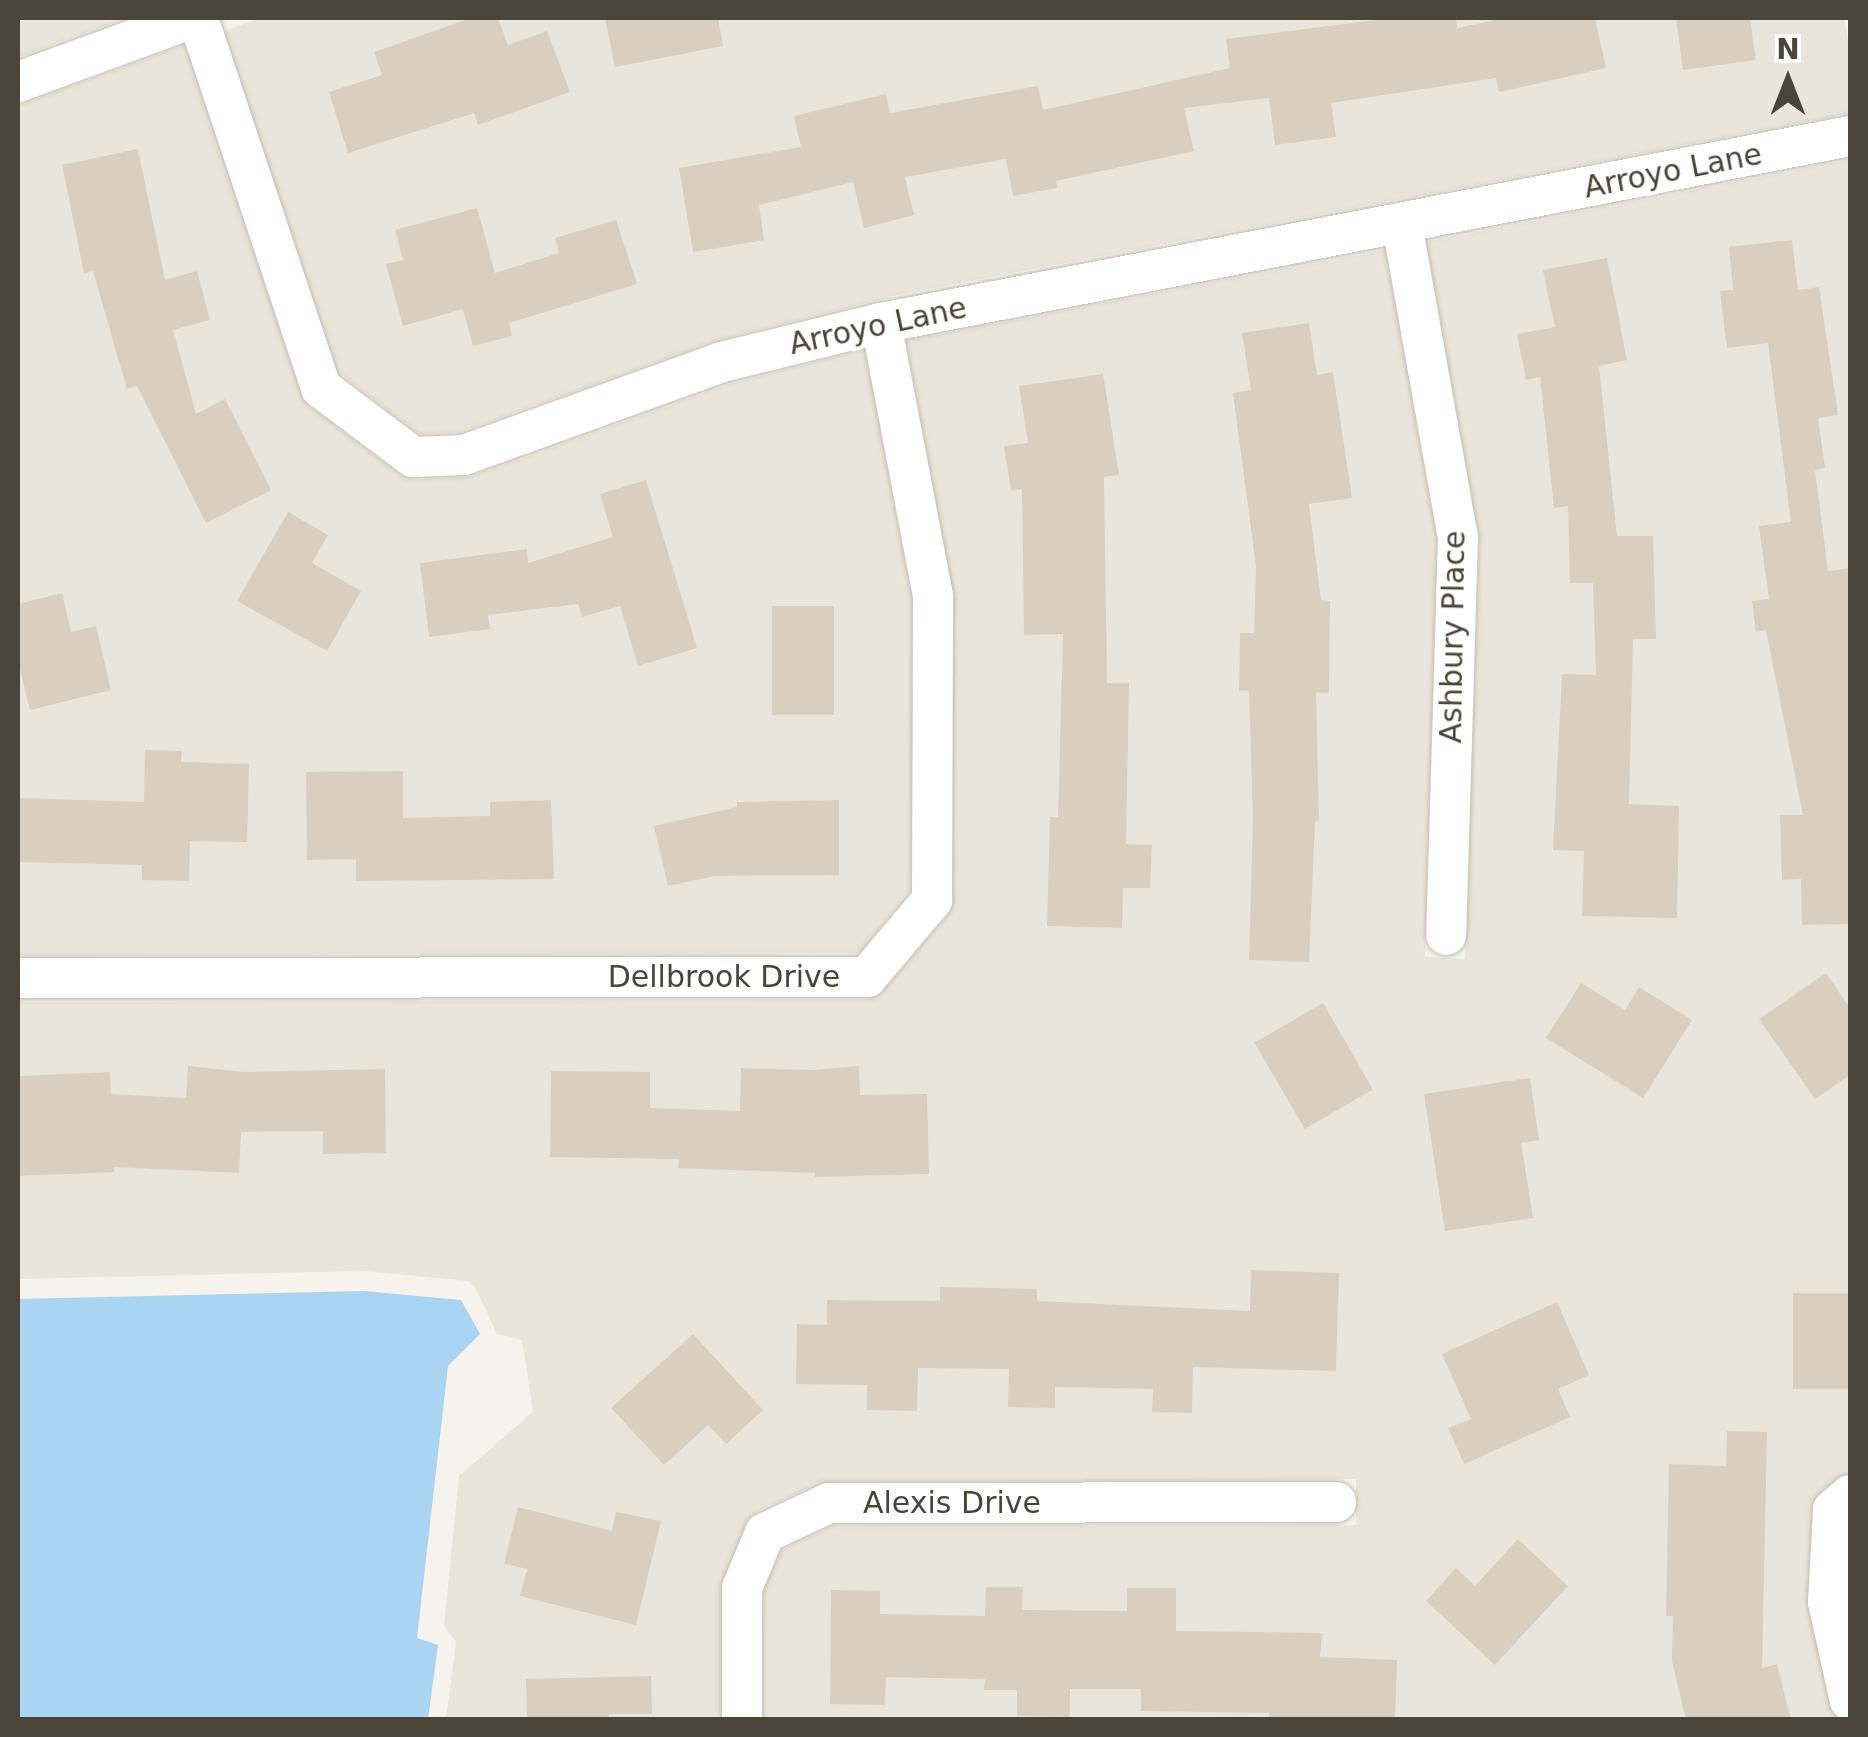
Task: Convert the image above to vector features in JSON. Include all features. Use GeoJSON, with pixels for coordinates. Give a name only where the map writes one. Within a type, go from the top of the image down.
{"type":"FeatureCollection","features":[{"type":"Feature","properties":{"kind":"street"},"geometry":{"type":"LineString","coordinates":[[18,82],[195,18]]}},
{"type":"Feature","properties":{"kind":"street","name":"Arroyo Lane"},"geometry":{"type":"LineString","coordinates":[[195,18],[321,388],[413,457],[464,455],[722,362],[881,322],[1850,136]]}},
{"type":"Feature","properties":{"kind":"street","name":"Ashbury Place"},"geometry":{"type":"LineString","coordinates":[[1402,224],[1458,537],[1446,935]]}},
{"type":"Feature","properties":{"kind":"street","name":"Dellbrook Drive"},"geometry":{"type":"LineString","coordinates":[[18,978],[867,977],[932,900],[933,596],[881,322]]}},
{"type":"Feature","properties":{"kind":"street"},"geometry":{"type":"LineString","coordinates":[[1850,1494],[1833,1510],[1828,1602],[1850,1702]]}},
{"type":"Feature","properties":{"kind":"street","name":"Alexis Drive"},"geometry":{"type":"LineString","coordinates":[[742,1720],[742,1588],[765,1533],[828,1503],[1336,1502]]}},
{"type":"Feature","properties":{"kind":"shaded area"},"geometry":{"type":"Polygon","coordinates":[[[18,18],[126,18],[18,57],[18,18]]]}},
{"type":"Feature","properties":{"kind":"shaded area"},"geometry":{"type":"Polygon","coordinates":[[[260,18],[1844,18],[1850,52],[1850,113],[897,295],[717,340],[460,432],[419,434],[338,372],[224,31],[260,18]]]}},
{"type":"Feature","properties":{"kind":"shaded area"},"geometry":{"type":"Polygon","coordinates":[[[185,45],[302,396],[310,407],[402,476],[414,480],[470,477],[727,385],[865,350],[912,599],[911,890],[859,953],[18,955],[18,106],[185,45]]]}},
{"type":"Feature","properties":{"kind":"shaded area"},"geometry":{"type":"Polygon","coordinates":[[[1850,160],[1850,1719],[762,1719],[763,1593],[780,1551],[833,1526],[1356,1525],[1356,1479],[821,1482],[757,1511],[746,1523],[721,1588],[721,1719],[446,1719],[456,1642],[444,1626],[459,1476],[533,1412],[522,1340],[497,1334],[476,1289],[468,1281],[364,1271],[18,1279],[18,1002],[867,1000],[882,993],[947,916],[953,900],[953,596],[906,341],[1385,250],[1437,539],[1425,957],[1465,959],[1479,537],[1426,242],[1850,160]]]}},
{"type":"Feature","properties":{"kind":"water"},"geometry":{"type":"Polygon","coordinates":[[[363,1291],[461,1300],[480,1334],[448,1366],[417,1638],[438,1645],[428,1719],[18,1719],[18,1299],[363,1291]]]}},
{"type":"Feature","properties":{"kind":"building"},"geometry":{"type":"Polygon","coordinates":[[[471,18],[498,18],[508,45],[547,31],[570,92],[478,125],[474,113],[348,153],[329,92],[382,75],[374,52],[471,18]]]}},
{"type":"Feature","properties":{"kind":"building"},"geometry":{"type":"Polygon","coordinates":[[[605,18],[718,18],[723,46],[615,67],[605,18]]]}},
{"type":"Feature","properties":{"kind":"building"},"geometry":{"type":"Polygon","coordinates":[[[1391,18],[1456,18],[1457,28],[1505,18],[1595,18],[1606,68],[1499,92],[1496,78],[1331,103],[1336,137],[1275,145],[1269,98],[1184,108],[1194,151],[1056,181],[1057,188],[1013,196],[1006,159],[905,177],[914,215],[864,228],[853,182],[759,205],[764,240],[693,252],[679,168],[801,147],[794,116],[886,94],[890,113],[1038,86],[1043,110],[1230,68],[1226,39],[1391,18]]]}},
{"type":"Feature","properties":{"kind":"building"},"geometry":{"type":"Polygon","coordinates":[[[1676,18],[1750,18],[1756,60],[1683,70],[1676,18]]]}},
{"type":"Feature","properties":{"kind":"building"},"geometry":{"type":"Polygon","coordinates":[[[138,149],[165,280],[197,271],[210,320],[173,330],[196,414],[225,399],[271,490],[206,523],[137,386],[127,389],[93,271],[84,273],[62,165],[138,149]]]}},
{"type":"Feature","properties":{"kind":"building"},"geometry":{"type":"Polygon","coordinates":[[[477,208],[495,273],[559,253],[555,238],[616,220],[637,284],[509,323],[512,336],[473,346],[463,309],[403,326],[386,264],[403,260],[395,230],[477,208]]]}},
{"type":"Feature","properties":{"kind":"building"},"geometry":{"type":"Polygon","coordinates":[[[1792,240],[1798,290],[1819,287],[1838,415],[1818,418],[1825,468],[1815,470],[1828,571],[1850,568],[1850,924],[1802,925],[1801,879],[1782,880],[1780,815],[1803,815],[1766,630],[1756,632],[1752,601],[1769,599],[1759,526],[1791,522],[1768,343],[1727,348],[1720,291],[1733,290],[1729,247],[1792,240]]]}},
{"type":"Feature","properties":{"kind":"building"},"geometry":{"type":"Polygon","coordinates":[[[1607,258],[1627,360],[1599,366],[1617,536],[1653,536],[1656,639],[1633,639],[1629,804],[1679,806],[1677,918],[1582,916],[1584,851],[1553,850],[1562,674],[1596,675],[1593,583],[1570,583],[1568,506],[1554,508],[1540,377],[1526,380],[1517,334],[1555,327],[1543,270],[1607,258]]]}},
{"type":"Feature","properties":{"kind":"building"},"geometry":{"type":"Polygon","coordinates":[[[1309,323],[1317,375],[1333,372],[1352,498],[1309,504],[1321,600],[1330,601],[1329,693],[1316,693],[1319,821],[1315,821],[1309,962],[1249,960],[1253,820],[1249,691],[1239,691],[1240,633],[1254,633],[1256,566],[1233,393],[1251,390],[1242,333],[1309,323]]]}},
{"type":"Feature","properties":{"kind":"building"},"geometry":{"type":"Polygon","coordinates":[[[1103,374],[1119,475],[1104,477],[1107,683],[1129,683],[1126,844],[1152,845],[1150,888],[1123,888],[1122,928],[1047,926],[1050,817],[1058,817],[1063,634],[1024,635],[1022,489],[1011,491],[1004,446],[1028,443],[1019,386],[1103,374]]]}},
{"type":"Feature","properties":{"kind":"building"},"geometry":{"type":"Polygon","coordinates":[[[646,480],[697,648],[638,666],[620,606],[582,617],[578,604],[488,615],[490,629],[429,637],[420,563],[527,549],[528,563],[613,537],[600,494],[646,480]]]}},
{"type":"Feature","properties":{"kind":"building"},"geometry":{"type":"Polygon","coordinates":[[[288,512],[328,535],[312,563],[361,591],[327,651],[237,601],[288,512]]]}},
{"type":"Feature","properties":{"kind":"building"},"geometry":{"type":"Polygon","coordinates":[[[62,593],[71,632],[96,626],[111,690],[30,710],[18,661],[18,604],[62,593]]]}},
{"type":"Feature","properties":{"kind":"building"},"geometry":{"type":"Polygon","coordinates":[[[772,606],[834,606],[834,715],[772,715],[772,606]]]}},
{"type":"Feature","properties":{"kind":"building"},"geometry":{"type":"Polygon","coordinates":[[[145,750],[182,751],[181,762],[249,764],[247,842],[190,841],[189,881],[142,880],[142,865],[18,862],[18,798],[144,802],[145,750]]]}},
{"type":"Feature","properties":{"kind":"building"},"geometry":{"type":"Polygon","coordinates":[[[403,771],[403,818],[490,816],[490,802],[551,800],[554,879],[356,881],[356,859],[307,860],[306,772],[403,771]]]}},
{"type":"Feature","properties":{"kind":"building"},"geometry":{"type":"Polygon","coordinates":[[[839,800],[839,875],[714,876],[668,886],[654,826],[737,807],[737,802],[839,800]]]}},
{"type":"Feature","properties":{"kind":"building"},"geometry":{"type":"Polygon","coordinates":[[[1826,973],[1850,1008],[1850,1075],[1815,1099],[1759,1019],[1826,973]]]}},
{"type":"Feature","properties":{"kind":"building"},"geometry":{"type":"Polygon","coordinates":[[[1581,983],[1625,1010],[1639,987],[1692,1020],[1643,1098],[1546,1038],[1581,983]]]}},
{"type":"Feature","properties":{"kind":"building"},"geometry":{"type":"Polygon","coordinates":[[[1323,1003],[1373,1090],[1305,1129],[1255,1042],[1323,1003]]]}},
{"type":"Feature","properties":{"kind":"building"},"geometry":{"type":"Polygon","coordinates":[[[188,1066],[244,1072],[385,1069],[386,1153],[323,1154],[323,1131],[241,1132],[239,1173],[114,1167],[114,1172],[18,1176],[18,1076],[110,1072],[111,1094],[186,1098],[188,1066]]]}},
{"type":"Feature","properties":{"kind":"building"},"geometry":{"type":"Polygon","coordinates":[[[859,1066],[860,1095],[927,1094],[929,1174],[815,1177],[815,1173],[678,1168],[679,1159],[550,1157],[551,1071],[650,1072],[650,1108],[740,1111],[741,1068],[812,1070],[859,1066]]]}},
{"type":"Feature","properties":{"kind":"building"},"geometry":{"type":"Polygon","coordinates":[[[1530,1078],[1539,1140],[1521,1143],[1533,1218],[1445,1231],[1424,1094],[1530,1078]]]}},
{"type":"Feature","properties":{"kind":"building"},"geometry":{"type":"Polygon","coordinates":[[[1251,1270],[1339,1273],[1336,1371],[1193,1367],[1192,1413],[1152,1412],[1153,1389],[1055,1387],[1055,1408],[1008,1407],[1009,1369],[918,1368],[917,1411],[867,1410],[867,1385],[796,1384],[797,1324],[827,1325],[827,1300],[940,1301],[940,1287],[1037,1289],[1037,1301],[1250,1311],[1251,1270]]]}},
{"type":"Feature","properties":{"kind":"building"},"geometry":{"type":"Polygon","coordinates":[[[1793,1293],[1850,1293],[1850,1389],[1793,1389],[1793,1293]]]}},
{"type":"Feature","properties":{"kind":"building"},"geometry":{"type":"Polygon","coordinates":[[[1557,1302],[1589,1375],[1558,1389],[1570,1417],[1464,1464],[1448,1428],[1471,1419],[1442,1354],[1557,1302]]]}},
{"type":"Feature","properties":{"kind":"building"},"geometry":{"type":"Polygon","coordinates":[[[693,1334],[763,1410],[726,1444],[708,1425],[664,1465],[611,1408],[693,1334]]]}},
{"type":"Feature","properties":{"kind":"building"},"geometry":{"type":"Polygon","coordinates":[[[1727,1431],[1767,1432],[1762,1668],[1777,1664],[1791,1720],[1686,1720],[1672,1661],[1673,1616],[1666,1616],[1669,1464],[1726,1466],[1727,1431]]]}},
{"type":"Feature","properties":{"kind":"building"},"geometry":{"type":"Polygon","coordinates":[[[518,1507],[612,1531],[616,1512],[661,1521],[636,1625],[520,1596],[527,1569],[504,1564],[518,1507]]]}},
{"type":"Feature","properties":{"kind":"building"},"geometry":{"type":"Polygon","coordinates":[[[1518,1539],[1568,1586],[1495,1665],[1426,1601],[1456,1568],[1475,1586],[1518,1539]]]}},
{"type":"Feature","properties":{"kind":"building"},"geometry":{"type":"Polygon","coordinates":[[[986,1587],[1023,1587],[1022,1610],[1127,1611],[1127,1588],[1176,1588],[1176,1631],[1322,1633],[1320,1657],[1397,1660],[1395,1720],[1268,1720],[1269,1713],[1141,1711],[1141,1689],[1070,1689],[1070,1717],[1017,1716],[1017,1690],[984,1690],[985,1679],[886,1677],[885,1705],[830,1704],[831,1590],[880,1591],[880,1614],[985,1616],[986,1587]]]}},
{"type":"Feature","properties":{"kind":"building"},"geometry":{"type":"Polygon","coordinates":[[[651,1676],[652,1714],[609,1714],[609,1720],[527,1720],[526,1679],[651,1676]]]}}]}
